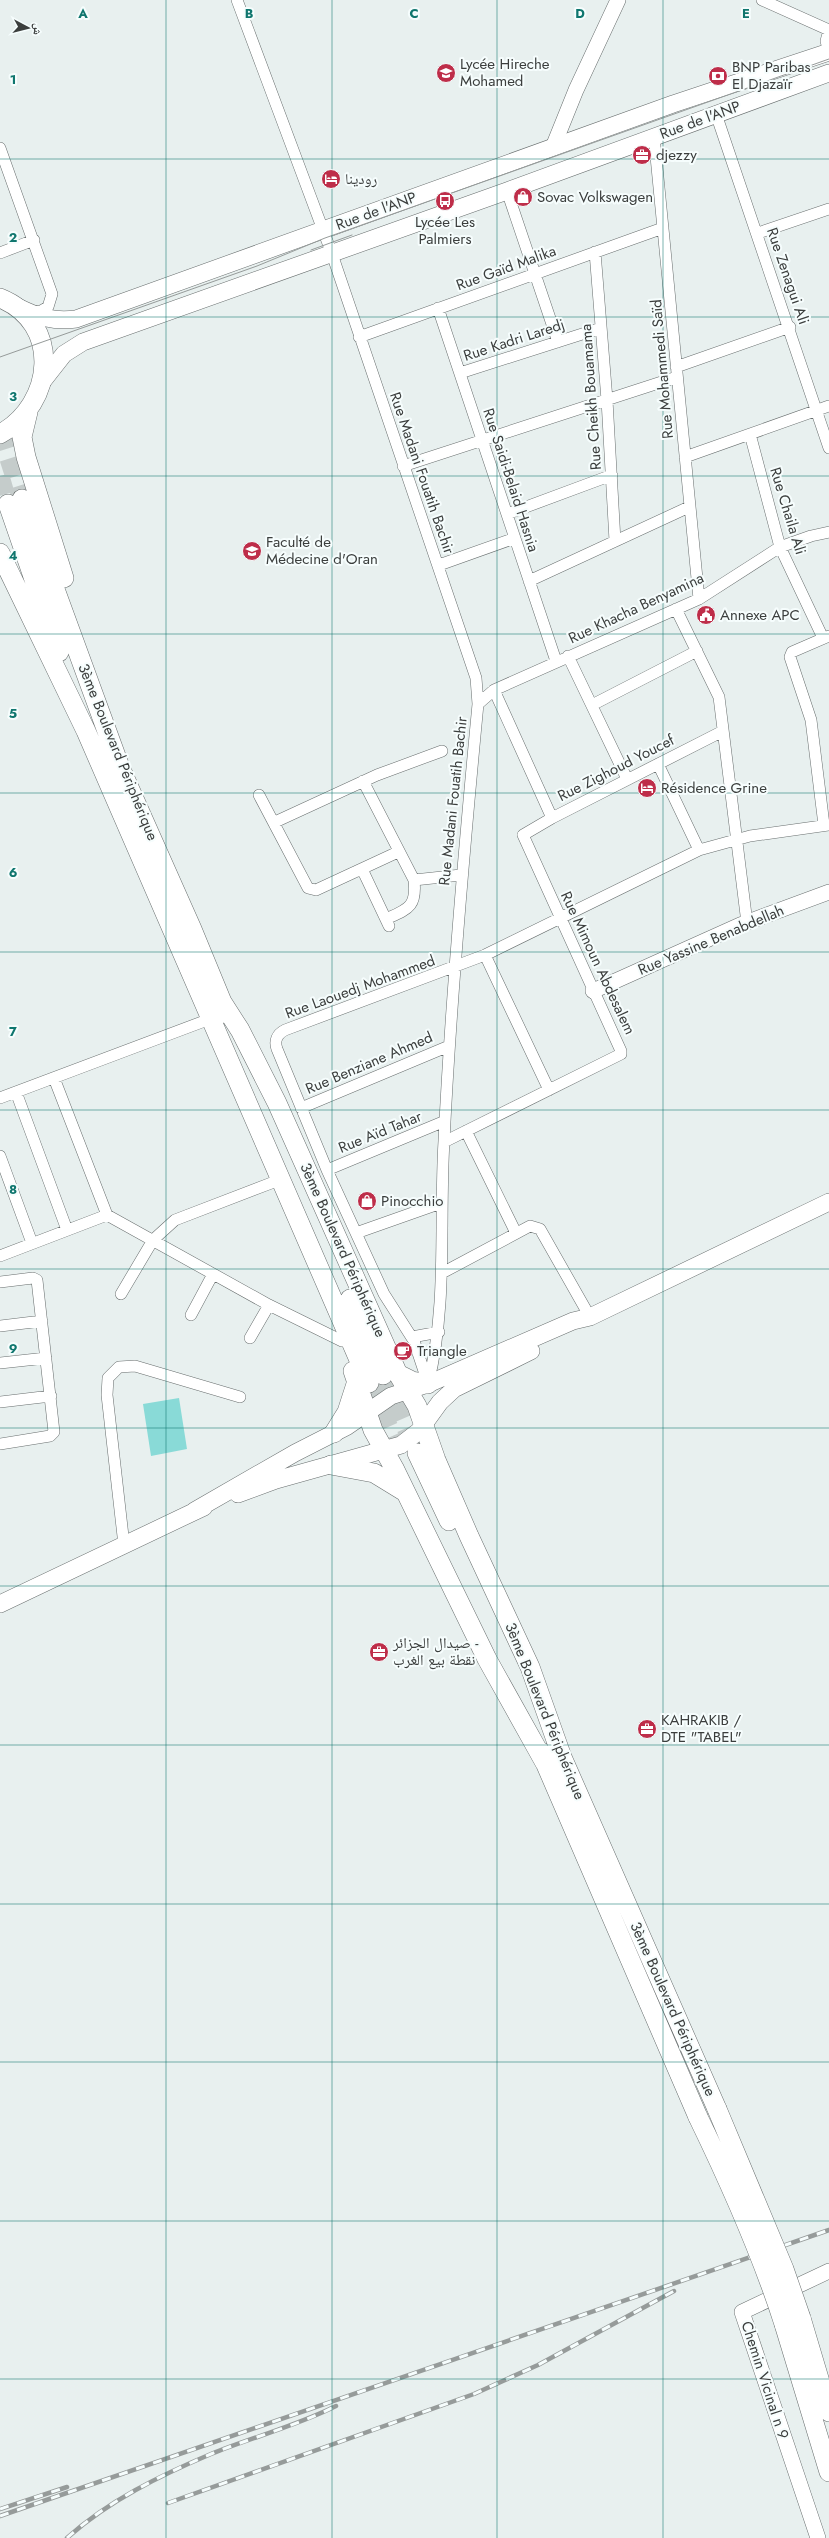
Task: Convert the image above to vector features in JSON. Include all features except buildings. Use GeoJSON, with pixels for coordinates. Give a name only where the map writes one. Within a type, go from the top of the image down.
{"type":"FeatureCollection","features":[{"type":"Feature","properties":{"kind":"highway"},"geometry":{"type":"LineString","coordinates":[[0,434],[16,425],[28,412],[37,398],[42,382],[44,360],[39,339],[24,315],[9,302]]}},
{"type":"Feature","properties":{"kind":"highway"},"geometry":{"type":"LineString","coordinates":[[28,412],[22,437],[26,457],[106,713],[120,767]]}},
{"type":"Feature","properties":{"kind":"highway","name":"3ème Boulevard Périphérique"},"geometry":{"type":"LineString","coordinates":[[86,730],[15,501],[120,767],[192,929],[222,1002],[240,1030],[274,1096],[383,1381],[417,1406],[436,1460],[469,1536],[537,1662],[553,1760],[717,2109],[781,2261],[793,2321],[829,2472]]}},
{"type":"Feature","properties":{"kind":"highway"},"geometry":{"type":"LineString","coordinates":[[0,553],[86,730],[232,1069],[383,1381]]}},
{"type":"Feature","properties":{"kind":"highway"},"geometry":{"type":"LineString","coordinates":[[232,1069],[274,1182],[342,1341],[383,1381],[428,1384]]}},
{"type":"Feature","properties":{"kind":"highway"},"geometry":{"type":"LineString","coordinates":[[383,1381],[368,1412],[373,1430],[406,1492],[487,1659],[553,1760]]}},
{"type":"Feature","properties":{"kind":"highway"},"geometry":{"type":"LineString","coordinates":[[334,1433],[347,1412],[383,1381]]}},
{"type":"Feature","properties":{"kind":"highway"},"geometry":{"type":"LineString","coordinates":[[410,1456],[512,1658],[698,2117],[793,2321]]}},
{"type":"Feature","properties":{"kind":"highway"},"geometry":{"type":"LineString","coordinates":[[331,1465],[374,1473],[406,1492]]}},
{"type":"Feature","properties":{"kind":"highway","name":"3ème Boulevard Périphérique"},"geometry":{"type":"LineString","coordinates":[[793,2321],[829,2412]]}},
{"type":"Feature","properties":{"kind":"main road","name":"Rue de l'ANP"},"geometry":{"type":"LineString","coordinates":[[42,382],[64,354],[83,342],[327,243],[553,147],[680,101],[829,52]]}},
{"type":"Feature","properties":{"kind":"main road","name":"Rue de l'ANP"},"geometry":{"type":"LineString","coordinates":[[9,302],[41,318],[62,321],[76,319],[327,243],[507,191],[829,73]]}},
{"type":"Feature","properties":{"kind":"main road"},"geometry":{"type":"LineString","coordinates":[[428,1384],[573,1321],[590,1317],[829,1202]]}},
{"type":"Feature","properties":{"kind":"main road"},"geometry":{"type":"LineString","coordinates":[[194,1511],[276,1480],[384,1451],[408,1441],[424,1425],[440,1402],[454,1389],[576,1328],[590,1317]]}},
{"type":"Feature","properties":{"kind":"main road"},"geometry":{"type":"LineString","coordinates":[[0,1604],[194,1511],[295,1452],[334,1433],[368,1412],[387,1398],[383,1381]]}},
{"type":"Feature","properties":{"kind":"street","name":"Rue Madani Fouatih Bachir"},"geometry":{"type":"LineString","coordinates":[[237,0],[327,243],[403,466],[439,565],[476,678],[478,704],[453,969],[441,1203],[442,1272],[439,1332],[428,1384]]}},
{"type":"Feature","properties":{"kind":"street"},"geometry":{"type":"LineString","coordinates":[[553,147],[576,90],[618,0]]}},
{"type":"Feature","properties":{"kind":"street"},"geometry":{"type":"LineString","coordinates":[[762,0],[829,30],[826,41],[829,52]]}},
{"type":"Feature","properties":{"kind":"street","name":"Rue Zenagui Ali"},"geometry":{"type":"LineString","coordinates":[[716,114],[790,327],[829,448]]}},
{"type":"Feature","properties":{"kind":"street","name":"Rue Mohammedi Saïd"},"geometry":{"type":"LineString","coordinates":[[654,136],[699,599]]}},
{"type":"Feature","properties":{"kind":"street"},"geometry":{"type":"LineString","coordinates":[[0,148],[52,294],[48,307],[41,311],[9,302]]}},
{"type":"Feature","properties":{"kind":"street"},"geometry":{"type":"LineString","coordinates":[[0,182],[11,178]]}},
{"type":"Feature","properties":{"kind":"street"},"geometry":{"type":"LineString","coordinates":[[507,191],[558,342]]}},
{"type":"Feature","properties":{"kind":"street"},"geometry":{"type":"LineString","coordinates":[[758,233],[829,209]]}},
{"type":"Feature","properties":{"kind":"street","name":"Rue Gaïd Malika"},"geometry":{"type":"LineString","coordinates":[[359,337],[664,228]]}},
{"type":"Feature","properties":{"kind":"street"},"geometry":{"type":"LineString","coordinates":[[0,253],[34,240]]}},
{"type":"Feature","properties":{"kind":"street","name":"Rue Cheikh Bouamama"},"geometry":{"type":"LineString","coordinates":[[595,252],[607,400],[615,540]]}},
{"type":"Feature","properties":{"kind":"street","name":"Rue Saidi-Belaid Hasnia"},"geometry":{"type":"LineString","coordinates":[[438,308],[556,661]]}},
{"type":"Feature","properties":{"kind":"street"},"geometry":{"type":"LineString","coordinates":[[403,466],[483,442],[607,400],[790,327]]}},
{"type":"Feature","properties":{"kind":"street","name":"Rue Kadri Laredj"},"geometry":{"type":"LineString","coordinates":[[460,373],[601,328]]}},
{"type":"Feature","properties":{"kind":"street"},"geometry":{"type":"LineString","coordinates":[[685,457],[829,406]]}},
{"type":"Feature","properties":{"kind":"street","name":"Rue Chaila Ali"},"geometry":{"type":"LineString","coordinates":[[750,434],[780,547],[826,637]]}},
{"type":"Feature","properties":{"kind":"street"},"geometry":{"type":"LineString","coordinates":[[507,514],[612,476]]}},
{"type":"Feature","properties":{"kind":"street"},"geometry":{"type":"LineString","coordinates":[[529,581],[689,507]]}},
{"type":"Feature","properties":{"kind":"street","name":"Rue Khacha Benyamina"},"geometry":{"type":"LineString","coordinates":[[478,704],[494,690],[556,661],[699,599],[780,547],[811,536],[829,532]]}},
{"type":"Feature","properties":{"kind":"street"},"geometry":{"type":"LineString","coordinates":[[439,565],[515,538]]}},
{"type":"Feature","properties":{"kind":"street"},"geometry":{"type":"LineString","coordinates":[[676,609],[718,696],[747,923]]}},
{"type":"Feature","properties":{"kind":"street"},"geometry":{"type":"LineString","coordinates":[[826,637],[792,652],[790,657],[811,720],[826,825]]}},
{"type":"Feature","properties":{"kind":"street"},"geometry":{"type":"LineString","coordinates":[[592,705],[697,650]]}},
{"type":"Feature","properties":{"kind":"street"},"geometry":{"type":"LineString","coordinates":[[568,656],[627,779]]}},
{"type":"Feature","properties":{"kind":"street"},"geometry":{"type":"LineString","coordinates":[[494,690],[552,818]]}},
{"type":"Feature","properties":{"kind":"street","name":"Rue Zighoud Youcef"},"geometry":{"type":"LineString","coordinates":[[523,834],[627,779],[723,731]]}},
{"type":"Feature","properties":{"kind":"street"},"geometry":{"type":"LineString","coordinates":[[275,822],[363,781],[442,752]]}},
{"type":"Feature","properties":{"kind":"street"},"geometry":{"type":"LineString","coordinates":[[658,764],[699,850]]}},
{"type":"Feature","properties":{"kind":"street"},"geometry":{"type":"LineString","coordinates":[[362,869],[387,923],[408,909],[416,893],[414,880],[398,852],[363,781]]}},
{"type":"Feature","properties":{"kind":"street"},"geometry":{"type":"LineString","coordinates":[[259,795],[275,822],[308,888],[316,890],[398,852]]}},
{"type":"Feature","properties":{"kind":"street","name":"Rue Laouedj Mohammed"},"geometry":{"type":"LineString","coordinates":[[428,1384],[412,1337],[387,1300],[326,1170],[276,1045],[277,1038],[281,1032],[453,969],[485,955],[699,850],[736,840],[826,825]]}},
{"type":"Feature","properties":{"kind":"street","name":"Rue Mimoun Abdesalem"},"geometry":{"type":"LineString","coordinates":[[444,1142],[621,1054],[621,1051],[523,834]]}},
{"type":"Feature","properties":{"kind":"street"},"geometry":{"type":"LineString","coordinates":[[414,880],[461,875]]}},
{"type":"Feature","properties":{"kind":"street","name":"Rue Yassine Benabdellah"},"geometry":{"type":"LineString","coordinates":[[593,991],[747,923],[829,892]]}},
{"type":"Feature","properties":{"kind":"street"},"geometry":{"type":"LineString","coordinates":[[485,955],[549,1090]]}},
{"type":"Feature","properties":{"kind":"street"},"geometry":{"type":"LineString","coordinates":[[0,1098],[210,1019]]}},
{"type":"Feature","properties":{"kind":"street","name":"Rue Benziane Ahmed"},"geometry":{"type":"LineString","coordinates":[[301,1108],[449,1046]]}},
{"type":"Feature","properties":{"kind":"street"},"geometry":{"type":"LineString","coordinates":[[54,1078],[107,1215],[270,1305],[342,1341]]}},
{"type":"Feature","properties":{"kind":"street"},"geometry":{"type":"LineString","coordinates":[[16,1092],[67,1230]]}},
{"type":"Feature","properties":{"kind":"street","name":"Rue Aïd Tahar"},"geometry":{"type":"LineString","coordinates":[[326,1170],[445,1121]]}},
{"type":"Feature","properties":{"kind":"street"},"geometry":{"type":"LineString","coordinates":[[466,1131],[516,1233]]}},
{"type":"Feature","properties":{"kind":"street"},"geometry":{"type":"LineString","coordinates":[[0,1156],[32,1244]]}},
{"type":"Feature","properties":{"kind":"street"},"geometry":{"type":"LineString","coordinates":[[121,1294],[153,1240],[175,1220],[274,1182]]}},
{"type":"Feature","properties":{"kind":"street"},"geometry":{"type":"LineString","coordinates":[[356,1233],[441,1203]]}},
{"type":"Feature","properties":{"kind":"street"},"geometry":{"type":"LineString","coordinates":[[0,1256],[107,1215]]}},
{"type":"Feature","properties":{"kind":"street"},"geometry":{"type":"LineString","coordinates":[[442,1272],[530,1226],[540,1229],[590,1317]]}},
{"type":"Feature","properties":{"kind":"street"},"geometry":{"type":"LineString","coordinates":[[191,1315],[213,1274]]}},
{"type":"Feature","properties":{"kind":"street"},"geometry":{"type":"LineString","coordinates":[[0,1282],[35,1278],[51,1396],[52,1435],[0,1444]]}},
{"type":"Feature","properties":{"kind":"street"},"geometry":{"type":"LineString","coordinates":[[250,1338],[270,1305]]}},
{"type":"Feature","properties":{"kind":"street"},"geometry":{"type":"LineString","coordinates":[[0,1326],[42,1321]]}},
{"type":"Feature","properties":{"kind":"street"},"geometry":{"type":"LineString","coordinates":[[412,1337],[439,1332]]}},
{"type":"Feature","properties":{"kind":"street"},"geometry":{"type":"LineString","coordinates":[[0,1363],[46,1358]]}},
{"type":"Feature","properties":{"kind":"street"},"geometry":{"type":"LineString","coordinates":[[124,1545],[107,1395],[108,1378],[119,1367],[135,1366],[240,1397]]}},
{"type":"Feature","properties":{"kind":"street"},"geometry":{"type":"LineString","coordinates":[[0,1402],[51,1396]]}},
{"type":"Feature","properties":{"kind":"street","name":"Chemin Vicinal n 9"},"geometry":{"type":"LineString","coordinates":[[818,2538],[742,2312],[829,2271]]}},
{"type":"Feature","properties":{"kind":"shaded area"},"geometry":{"type":"Polygon","coordinates":[[[179,1398],[187,1449],[151,1456],[143,1404],[179,1398]]]}},
{"type":"Feature","properties":{"kind":"tunnel"},"geometry":{"type":"LineString","coordinates":[[0,431],[22,499]]}},
{"type":"Feature","properties":{"kind":"tunnel"},"geometry":{"type":"LineString","coordinates":[[0,476],[8,504]]}},
{"type":"Feature","properties":{"kind":"tunnel"},"geometry":{"type":"LineString","coordinates":[[383,1375],[417,1453]]}},
{"type":"Feature","properties":{"kind":"tunnel"},"geometry":{"type":"LineString","coordinates":[[369,1383],[403,1459]]}},
{"type":"Feature","properties":{"kind":"tram line"},"geometry":{"type":"LineString","coordinates":[[0,357],[257,266],[325,238],[829,59]]}},
{"type":"Feature","properties":{"kind":"tram line"},"geometry":{"type":"LineString","coordinates":[[311,250],[352,235]]}},
{"type":"Feature","properties":{"kind":"railway"},"geometry":{"type":"LineString","coordinates":[[0,2516],[829,2230]]}},
{"type":"Feature","properties":{"kind":"railway"},"geometry":{"type":"LineString","coordinates":[[168,2503],[474,2394],[538,2365],[674,2291]]}},
{"type":"Feature","properties":{"kind":"railway"},"geometry":{"type":"LineString","coordinates":[[67,2538],[100,2512],[154,2480],[211,2454],[306,2420],[336,2406]]}},
{"type":"Feature","properties":{"kind":"railway"},"geometry":{"type":"LineString","coordinates":[[0,2509],[67,2487]]}},
{"type":"Feature","properties":{"kind":"place","name":"Lycée Hireche Mohamed"},"geometry":{"type":"Point","coordinates":[446,73]}},
{"type":"Feature","properties":{"kind":"place","name":"BNP Paribas El Djazaïr"},"geometry":{"type":"Point","coordinates":[718,76]}},
{"type":"Feature","properties":{"kind":"place","name":"djezzy"},"geometry":{"type":"Point","coordinates":[642,155]}},
{"type":"Feature","properties":{"kind":"place","name":"رودينا"},"geometry":{"type":"Point","coordinates":[331,179]}},
{"type":"Feature","properties":{"kind":"place","name":"Sovac Volkswagen"},"geometry":{"type":"Point","coordinates":[523,197]}},
{"type":"Feature","properties":{"kind":"place","name":"Lycée Les Palmiers"},"geometry":{"type":"Point","coordinates":[445,201]}},
{"type":"Feature","properties":{"kind":"place","name":"Faculté de Médecine d'Oran"},"geometry":{"type":"Point","coordinates":[252,551]}},
{"type":"Feature","properties":{"kind":"place","name":"Annexe APC"},"geometry":{"type":"Point","coordinates":[706,615]}},
{"type":"Feature","properties":{"kind":"place","name":"Résidence Grine"},"geometry":{"type":"Point","coordinates":[647,788]}},
{"type":"Feature","properties":{"kind":"place","name":"Pinocchio"},"geometry":{"type":"Point","coordinates":[367,1201]}},
{"type":"Feature","properties":{"kind":"place","name":"Triangle"},"geometry":{"type":"Point","coordinates":[403,1351]}},
{"type":"Feature","properties":{"kind":"place","name":"صيدال الجزائر - نقطة بيع الغرب"},"geometry":{"type":"Point","coordinates":[379,1652]}},
{"type":"Feature","properties":{"kind":"place","name":"KAHRAKIB / DTE \"TABEL\""},"geometry":{"type":"Point","coordinates":[647,1729]}}]}
